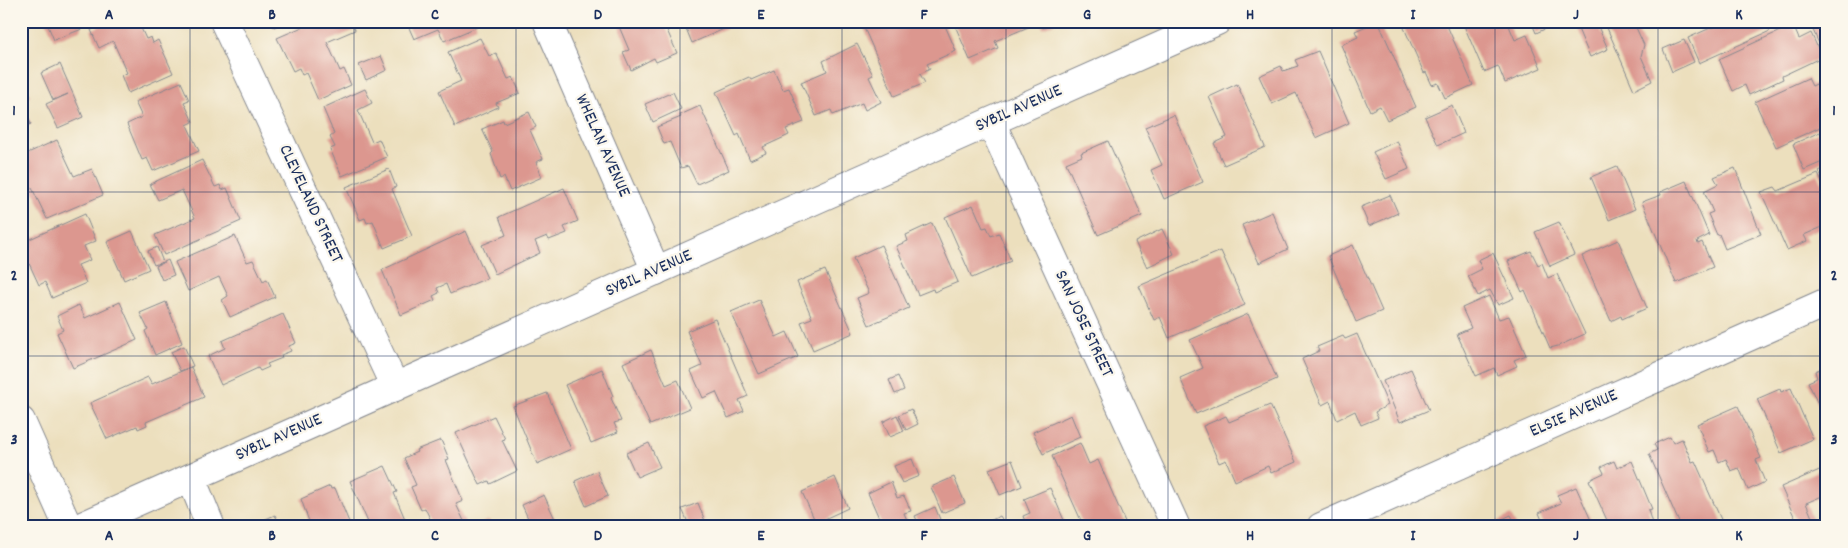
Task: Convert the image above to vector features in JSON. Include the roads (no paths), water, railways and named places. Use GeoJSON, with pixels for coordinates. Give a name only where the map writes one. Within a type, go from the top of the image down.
{"type":"FeatureCollection","features":[{"type":"Feature","properties":{"kind":"street","name":"CLEVELAND STREET"},"geometry":{"type":"LineString","coordinates":[[224,21],[395,387]]}},
{"type":"Feature","properties":{"kind":"street","name":"WHELAN AVENUE"},"geometry":{"type":"LineString","coordinates":[[547,21],[656,271]]}},
{"type":"Feature","properties":{"kind":"street","name":"SYBIL AVENUE"},"geometry":{"type":"LineString","coordinates":[[80,527],[1217,21]]}},
{"type":"Feature","properties":{"kind":"street","name":"SAN JOSE STREET"},"geometry":{"type":"LineString","coordinates":[[991,122],[1176,527]]}},
{"type":"Feature","properties":{"kind":"street","name":"ELSIE AVENUE"},"geometry":{"type":"LineString","coordinates":[[1321,527],[1827,302]]}},
{"type":"Feature","properties":{"kind":"street"},"geometry":{"type":"LineString","coordinates":[[21,421],[68,527]]}},
{"type":"Feature","properties":{"kind":"street"},"geometry":{"type":"LineString","coordinates":[[191,478],[211,527]]}}]}
